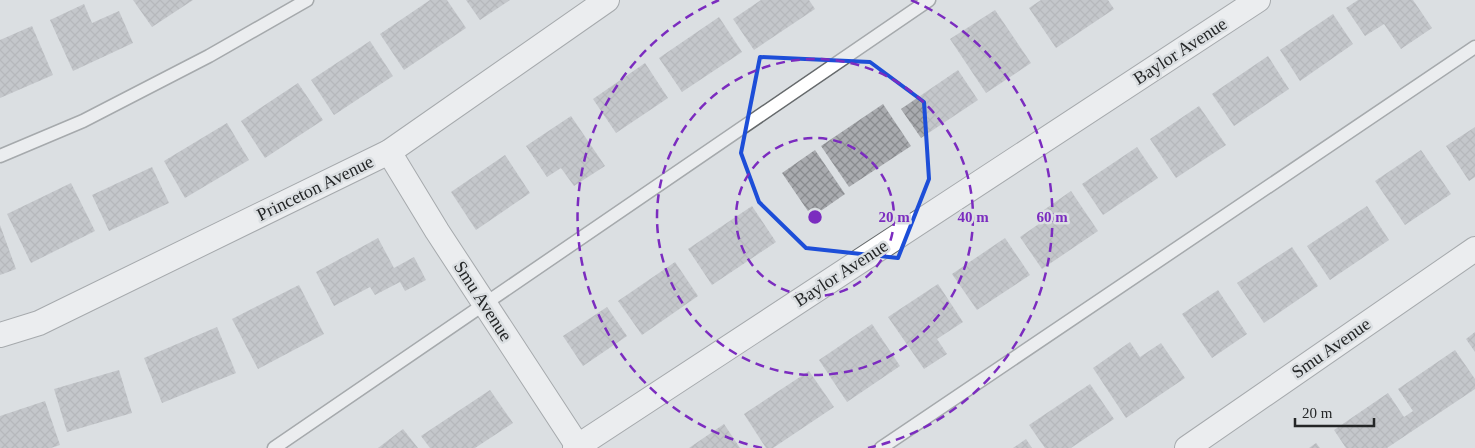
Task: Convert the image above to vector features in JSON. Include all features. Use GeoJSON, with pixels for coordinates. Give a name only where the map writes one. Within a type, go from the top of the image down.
{"type":"FeatureCollection","features":[{"type":"Feature","properties":{"kind":"street","name":"Baylor Avenue"},"geometry":{"type":"LineString","coordinates":[[577,447],[1258,0]]}},
{"type":"Feature","properties":{"kind":"street","name":"Princeton Avenue"},"geometry":{"type":"LineString","coordinates":[[0,335],[39,323],[389,152],[603,1]]}},
{"type":"Feature","properties":{"kind":"street","name":"Smu Avenue"},"geometry":{"type":"LineString","coordinates":[[389,152],[437,231],[577,447]]}},
{"type":"Feature","properties":{"kind":"street","name":"Smu Avenue"},"geometry":{"type":"LineString","coordinates":[[1187,448],[1475,249]]}},
{"type":"Feature","properties":{"kind":"lane"},"geometry":{"type":"LineString","coordinates":[[0,156],[83,121],[209,56],[307,0]]}},
{"type":"Feature","properties":{"kind":"lane"},"geometry":{"type":"LineString","coordinates":[[274,448],[929,0]]}},
{"type":"Feature","properties":{"kind":"lane"},"geometry":{"type":"LineString","coordinates":[[881,448],[1475,47]]}},
{"type":"Feature","properties":{"kind":"highlighted area"},"geometry":{"type":"Polygon","coordinates":[[[760,57],[870,62],[924,102],[929,179],[898,258],[806,248],[759,202],[741,153],[760,57]]]}},
{"type":"Feature","properties":{"kind":"building"},"geometry":{"type":"Polygon","coordinates":[[[133,0],[193,0],[152,27],[133,0]]]}},
{"type":"Feature","properties":{"kind":"building"},"geometry":{"type":"Polygon","coordinates":[[[430,0],[447,0],[466,28],[404,70],[380,34],[430,0]]]}},
{"type":"Feature","properties":{"kind":"building"},"geometry":{"type":"Polygon","coordinates":[[[466,0],[510,0],[480,20],[466,0]]]}},
{"type":"Feature","properties":{"kind":"building"},"geometry":{"type":"Polygon","coordinates":[[[761,0],[809,0],[815,9],[754,50],[733,19],[761,0]]]}},
{"type":"Feature","properties":{"kind":"building"},"geometry":{"type":"Polygon","coordinates":[[[1041,0],[1108,0],[1114,9],[1056,48],[1029,8],[1041,0]]]}},
{"type":"Feature","properties":{"kind":"building"},"geometry":{"type":"Polygon","coordinates":[[[1358,0],[1413,0],[1432,28],[1401,49],[1384,24],[1365,36],[1346,8],[1358,0]]]}},
{"type":"Feature","properties":{"kind":"building"},"geometry":{"type":"Polygon","coordinates":[[[84,4],[92,23],[119,11],[133,43],[73,71],[50,20],[84,4]]]}},
{"type":"Feature","properties":{"kind":"building"},"geometry":{"type":"Polygon","coordinates":[[[995,10],[1031,63],[986,93],[950,39],[995,10]]]}},
{"type":"Feature","properties":{"kind":"building"},"geometry":{"type":"Polygon","coordinates":[[[1333,14],[1353,44],[1300,81],[1280,50],[1333,14]]]}},
{"type":"Feature","properties":{"kind":"building"},"geometry":{"type":"Polygon","coordinates":[[[719,17],[742,52],[682,92],[659,58],[719,17]]]}},
{"type":"Feature","properties":{"kind":"building"},"geometry":{"type":"Polygon","coordinates":[[[32,26],[53,75],[0,98],[0,40],[32,26]]]}},
{"type":"Feature","properties":{"kind":"building"},"geometry":{"type":"Polygon","coordinates":[[[370,41],[393,76],[334,115],[311,80],[370,41]]]}},
{"type":"Feature","properties":{"kind":"building"},"geometry":{"type":"Polygon","coordinates":[[[1268,56],[1289,89],[1234,126],[1212,94],[1268,56]]]}},
{"type":"Feature","properties":{"kind":"building"},"geometry":{"type":"Polygon","coordinates":[[[645,63],[668,98],[616,133],[593,99],[645,63]]]}},
{"type":"Feature","properties":{"kind":"building"},"geometry":{"type":"Polygon","coordinates":[[[958,70],[978,100],[921,138],[901,109],[958,70]]]}},
{"type":"Feature","properties":{"kind":"building"},"geometry":{"type":"Polygon","coordinates":[[[298,83],[323,120],[265,158],[241,121],[298,83]]]}},
{"type":"Feature","properties":{"kind":"building"},"geometry":{"type":"Polygon","coordinates":[[[883,104],[911,146],[849,187],[821,146],[883,104]]]}},
{"type":"Feature","properties":{"kind":"building"},"geometry":{"type":"Polygon","coordinates":[[[1199,106],[1226,145],[1176,178],[1150,139],[1199,106]]]}},
{"type":"Feature","properties":{"kind":"building"},"geometry":{"type":"Polygon","coordinates":[[[571,116],[605,166],[574,186],[561,168],[547,177],[526,146],[571,116]]]}},
{"type":"Feature","properties":{"kind":"building"},"geometry":{"type":"Polygon","coordinates":[[[227,123],[249,160],[185,198],[164,161],[227,123]]]}},
{"type":"Feature","properties":{"kind":"building"},"geometry":{"type":"Polygon","coordinates":[[[1475,127],[1475,177],[1469,181],[1446,146],[1475,127]]]}},
{"type":"Feature","properties":{"kind":"building"},"geometry":{"type":"Polygon","coordinates":[[[1137,147],[1158,178],[1103,215],[1082,184],[1137,147]]]}},
{"type":"Feature","properties":{"kind":"building"},"geometry":{"type":"Polygon","coordinates":[[[815,150],[845,194],[812,217],[782,173],[815,150]]]}},
{"type":"Feature","properties":{"kind":"building"},"geometry":{"type":"Polygon","coordinates":[[[1421,150],[1451,194],[1405,225],[1375,181],[1421,150]]]}},
{"type":"Feature","properties":{"kind":"building"},"geometry":{"type":"Polygon","coordinates":[[[505,155],[530,193],[476,230],[451,192],[505,155]]]}},
{"type":"Feature","properties":{"kind":"building"},"geometry":{"type":"Polygon","coordinates":[[[152,167],[169,203],[109,231],[92,195],[152,167]]]}},
{"type":"Feature","properties":{"kind":"building"},"geometry":{"type":"Polygon","coordinates":[[[71,183],[95,231],[31,263],[7,214],[71,183]]]}},
{"type":"Feature","properties":{"kind":"building"},"geometry":{"type":"Polygon","coordinates":[[[1071,191],[1098,231],[1042,269],[1020,237],[1046,219],[1041,212],[1071,191]]]}},
{"type":"Feature","properties":{"kind":"building"},"geometry":{"type":"Polygon","coordinates":[[[752,206],[776,242],[712,285],[688,249],[752,206]]]}},
{"type":"Feature","properties":{"kind":"building"},"geometry":{"type":"Polygon","coordinates":[[[1367,206],[1389,240],[1330,280],[1307,246],[1367,206]]]}},
{"type":"Feature","properties":{"kind":"building"},"geometry":{"type":"Polygon","coordinates":[[[0,225],[16,269],[0,275],[0,225]]]}},
{"type":"Feature","properties":{"kind":"building"},"geometry":{"type":"Polygon","coordinates":[[[378,238],[394,268],[414,257],[426,280],[405,291],[400,282],[375,295],[370,287],[334,306],[316,272],[378,238]]]}},
{"type":"Feature","properties":{"kind":"building"},"geometry":{"type":"Polygon","coordinates":[[[1005,238],[1030,275],[977,310],[952,274],[1005,238]]]}},
{"type":"Feature","properties":{"kind":"building"},"geometry":{"type":"Polygon","coordinates":[[[1292,247],[1318,286],[1264,323],[1237,283],[1292,247]]]}},
{"type":"Feature","properties":{"kind":"building"},"geometry":{"type":"Polygon","coordinates":[[[675,262],[698,296],[642,335],[618,301],[675,262]]]}},
{"type":"Feature","properties":{"kind":"building"},"geometry":{"type":"Polygon","coordinates":[[[938,284],[963,322],[937,339],[947,354],[924,369],[888,317],[938,284]]]}},
{"type":"Feature","properties":{"kind":"building"},"geometry":{"type":"Polygon","coordinates":[[[299,285],[324,334],[258,369],[232,319],[299,285]]]}},
{"type":"Feature","properties":{"kind":"building"},"geometry":{"type":"Polygon","coordinates":[[[1218,290],[1247,334],[1212,358],[1182,314],[1218,290]]]}},
{"type":"Feature","properties":{"kind":"building"},"geometry":{"type":"Polygon","coordinates":[[[607,307],[627,336],[583,366],[563,336],[607,307]]]}},
{"type":"Feature","properties":{"kind":"building"},"geometry":{"type":"Polygon","coordinates":[[[872,324],[900,366],[847,402],[819,360],[872,324]]]}},
{"type":"Feature","properties":{"kind":"building"},"geometry":{"type":"Polygon","coordinates":[[[217,327],[236,373],[162,403],[144,358],[217,327]]]}},
{"type":"Feature","properties":{"kind":"building"},"geometry":{"type":"Polygon","coordinates":[[[1475,332],[1475,352],[1466,339],[1475,332]]]}},
{"type":"Feature","properties":{"kind":"building"},"geometry":{"type":"Polygon","coordinates":[[[1130,342],[1140,357],[1161,343],[1185,378],[1126,418],[1093,368],[1130,342]]]}},
{"type":"Feature","properties":{"kind":"building"},"geometry":{"type":"Polygon","coordinates":[[[1455,350],[1475,379],[1475,389],[1387,448],[1346,448],[1334,430],[1388,393],[1404,417],[1413,411],[1398,389],[1455,350]]]}},
{"type":"Feature","properties":{"kind":"building"},"geometry":{"type":"Polygon","coordinates":[[[119,370],[132,413],[67,432],[54,389],[119,370]]]}},
{"type":"Feature","properties":{"kind":"building"},"geometry":{"type":"Polygon","coordinates":[[[809,371],[834,407],[773,448],[766,448],[744,414],[809,371]]]}},
{"type":"Feature","properties":{"kind":"building"},"geometry":{"type":"Polygon","coordinates":[[[1090,384],[1114,419],[1071,448],[1045,448],[1029,425],[1090,384]]]}},
{"type":"Feature","properties":{"kind":"building"},"geometry":{"type":"Polygon","coordinates":[[[490,390],[513,423],[475,448],[430,448],[421,436],[490,390]]]}},
{"type":"Feature","properties":{"kind":"building"},"geometry":{"type":"Polygon","coordinates":[[[45,401],[60,445],[51,448],[0,448],[0,416],[45,401]]]}},
{"type":"Feature","properties":{"kind":"building"},"geometry":{"type":"Polygon","coordinates":[[[724,424],[740,448],[689,448],[724,424]]]}},
{"type":"Feature","properties":{"kind":"building"},"geometry":{"type":"Polygon","coordinates":[[[403,429],[418,448],[378,448],[403,429]]]}},
{"type":"Feature","properties":{"kind":"building"},"geometry":{"type":"Polygon","coordinates":[[[1026,439],[1032,448],[1013,448],[1026,439]]]}},
{"type":"Feature","properties":{"kind":"building"},"geometry":{"type":"Polygon","coordinates":[[[1316,443],[1320,448],[1309,448],[1316,443]]]}}]}
